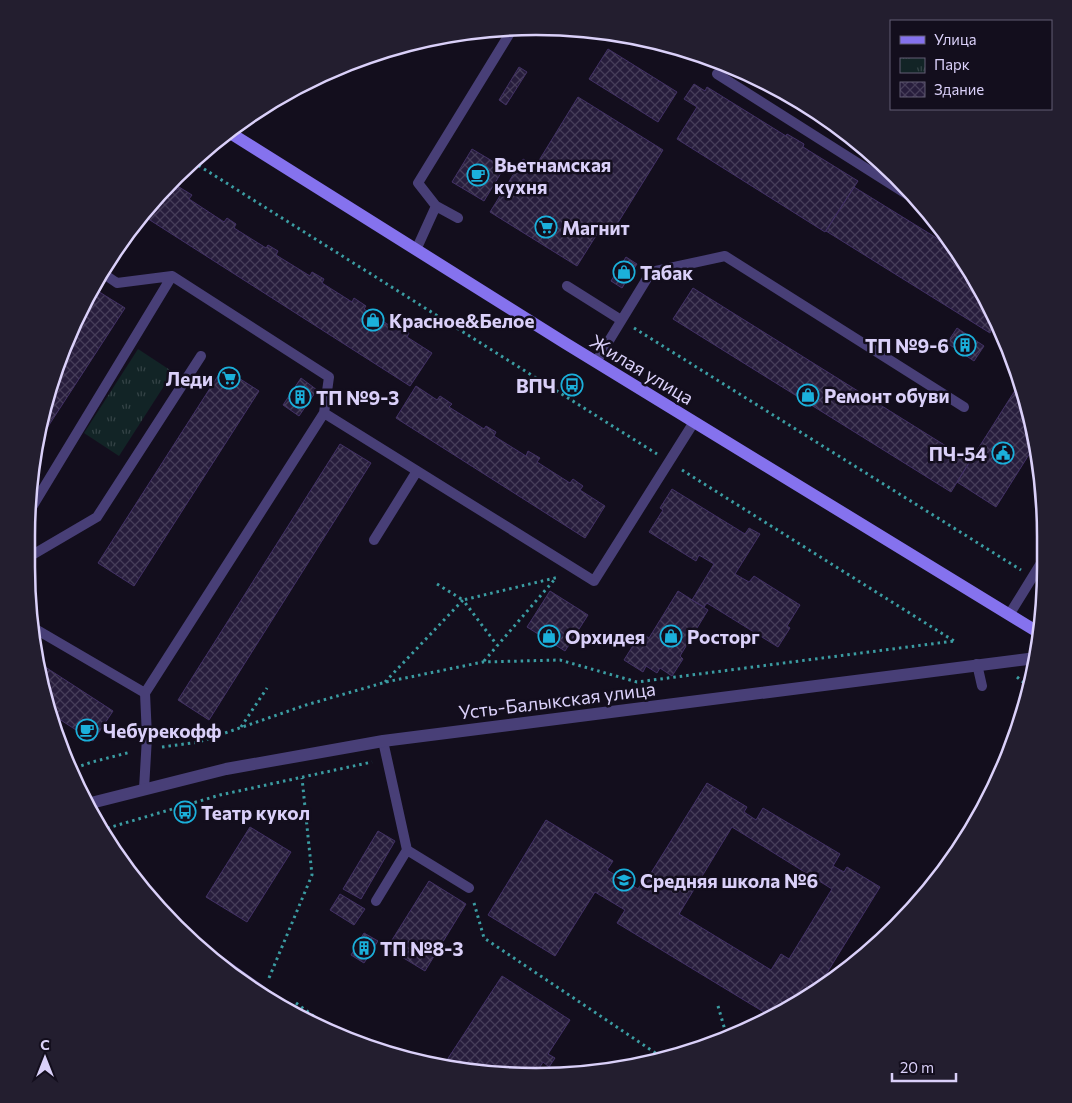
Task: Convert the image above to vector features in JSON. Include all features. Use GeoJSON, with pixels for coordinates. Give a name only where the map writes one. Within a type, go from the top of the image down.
{"type":"FeatureCollection","features":[{"type":"Feature","properties":{"kind":"main road","name":"Жилая улица"},"geometry":{"type":"LineString","coordinates":[[235,136],[596,362],[1033,629]]}},
{"type":"Feature","properties":{"kind":"street","name":"Усть-Балыкская улица"},"geometry":{"type":"LineString","coordinates":[[94,802],[226,769],[383,741],[1028,659]]}},
{"type":"Feature","properties":{"kind":"lane"},"geometry":{"type":"LineString","coordinates":[[458,218],[436,206],[418,183],[508,36]]}},
{"type":"Feature","properties":{"kind":"lane"},"geometry":{"type":"LineString","coordinates":[[717,74],[894,186]]}},
{"type":"Feature","properties":{"kind":"lane"},"geometry":{"type":"LineString","coordinates":[[416,250],[436,206]]}},
{"type":"Feature","properties":{"kind":"lane"},"geometry":{"type":"LineString","coordinates":[[596,362],[651,272],[724,256],[964,407]]}},
{"type":"Feature","properties":{"kind":"lane"},"geometry":{"type":"LineString","coordinates":[[107,276],[117,283],[172,276],[329,377],[324,413],[145,693],[146,749],[144,789]]}},
{"type":"Feature","properties":{"kind":"lane"},"geometry":{"type":"LineString","coordinates":[[36,500],[172,276]]}},
{"type":"Feature","properties":{"kind":"lane"},"geometry":{"type":"LineString","coordinates":[[567,286],[621,320]]}},
{"type":"Feature","properties":{"kind":"lane"},"geometry":{"type":"LineString","coordinates":[[35,553],[97,518],[201,356]]}},
{"type":"Feature","properties":{"kind":"lane"},"geometry":{"type":"LineString","coordinates":[[324,413],[594,581],[694,422]]}},
{"type":"Feature","properties":{"kind":"lane"},"geometry":{"type":"LineString","coordinates":[[374,540],[417,471]]}},
{"type":"Feature","properties":{"kind":"lane"},"geometry":{"type":"LineString","coordinates":[[1009,614],[1037,570]]}},
{"type":"Feature","properties":{"kind":"lane"},"geometry":{"type":"LineString","coordinates":[[39,631],[145,693]]}},
{"type":"Feature","properties":{"kind":"lane"},"geometry":{"type":"LineString","coordinates":[[977,664],[982,686]]}},
{"type":"Feature","properties":{"kind":"lane"},"geometry":{"type":"LineString","coordinates":[[376,901],[407,850],[383,741]]}},
{"type":"Feature","properties":{"kind":"lane"},"geometry":{"type":"LineString","coordinates":[[407,850],[469,888]]}},
{"type":"Feature","properties":{"kind":"path"},"geometry":{"type":"LineString","coordinates":[[77,767],[146,749],[199,742],[306,705],[385,682],[483,662],[560,660],[637,682],[954,641],[199,166]]}},
{"type":"Feature","properties":{"kind":"path"},"geometry":{"type":"LineString","coordinates":[[621,320],[1032,578]]}},
{"type":"Feature","properties":{"kind":"path"},"geometry":{"type":"LineString","coordinates":[[385,682],[463,600],[580,572]]}},
{"type":"Feature","properties":{"kind":"path"},"geometry":{"type":"LineString","coordinates":[[483,662],[556,578]]}},
{"type":"Feature","properties":{"kind":"path"},"geometry":{"type":"LineString","coordinates":[[437,584],[463,600],[497,645]]}},
{"type":"Feature","properties":{"kind":"path"},"geometry":{"type":"LineString","coordinates":[[241,728],[267,688]]}},
{"type":"Feature","properties":{"kind":"path"},"geometry":{"type":"LineString","coordinates":[[108,828],[220,795],[387,759]]}},
{"type":"Feature","properties":{"kind":"path"},"geometry":{"type":"LineString","coordinates":[[268,981],[312,875],[302,778]]}},
{"type":"Feature","properties":{"kind":"path"},"geometry":{"type":"LineString","coordinates":[[469,888],[484,938],[656,1053]]}},
{"type":"Feature","properties":{"kind":"path"},"geometry":{"type":"LineString","coordinates":[[292,999],[314,1016]]}},
{"type":"Feature","properties":{"kind":"path"},"geometry":{"type":"LineString","coordinates":[[718,1006],[725,1031]]}},
{"type":"Feature","properties":{"kind":"green space"},"geometry":{"type":"Polygon","coordinates":[[[138,349],[173,372],[119,456],[84,433],[138,349]]]}},
{"type":"Feature","properties":{"kind":"building"},"geometry":{"type":"Polygon","coordinates":[[[608,49],[677,92],[658,122],[589,79],[608,49]]]}},
{"type":"Feature","properties":{"kind":"building"},"geometry":{"type":"Polygon","coordinates":[[[519,67],[527,72],[506,105],[499,100],[519,67]]]}},
{"type":"Feature","properties":{"kind":"building"},"geometry":{"type":"Polygon","coordinates":[[[694,84],[705,91],[707,87],[786,136],[787,134],[804,144],[803,147],[858,181],[825,232],[677,139],[697,107],[684,99],[694,84]]]}},
{"type":"Feature","properties":{"kind":"building"},"geometry":{"type":"Polygon","coordinates":[[[578,97],[663,150],[614,229],[604,223],[577,266],[490,212],[523,159],[535,167],[578,97]]]}},
{"type":"Feature","properties":{"kind":"building","name":"Вьетнамская кухня"},"geometry":{"type":"Polygon","coordinates":[[[472,149],[504,168],[484,201],[452,182],[472,149]]]}},
{"type":"Feature","properties":{"kind":"building"},"geometry":{"type":"Polygon","coordinates":[[[179,187],[192,195],[189,199],[224,222],[227,218],[236,224],[234,228],[266,248],[268,245],[278,251],[276,255],[310,276],[312,272],[324,279],[322,283],[352,302],[354,298],[366,306],[364,309],[395,329],[398,326],[409,333],[407,337],[432,353],[410,386],[148,219],[179,187]]]}},
{"type":"Feature","properties":{"kind":"building"},"geometry":{"type":"Polygon","coordinates":[[[854,187],[940,240],[970,286],[992,329],[990,333],[826,231],[854,187]]]}},
{"type":"Feature","properties":{"kind":"building","name":"Табак"},"geometry":{"type":"Polygon","coordinates":[[[626,257],[637,264],[622,288],[611,281],[626,257]]]}},
{"type":"Feature","properties":{"kind":"building"},"geometry":{"type":"Polygon","coordinates":[[[693,288],[970,461],[951,492],[673,319],[693,288]]]}},
{"type":"Feature","properties":{"kind":"building"},"geometry":{"type":"Polygon","coordinates":[[[99,292],[125,308],[47,428],[52,406],[73,344],[99,292]]]}},
{"type":"Feature","properties":{"kind":"building","name":"ТП №9-6"},"geometry":{"type":"Polygon","coordinates":[[[957,328],[984,346],[974,361],[947,343],[957,328]]]}},
{"type":"Feature","properties":{"kind":"building"},"geometry":{"type":"Polygon","coordinates":[[[223,368],[259,391],[134,586],[98,563],[223,368]]]}},
{"type":"Feature","properties":{"kind":"building","name":"ТП №9-3"},"geometry":{"type":"Polygon","coordinates":[[[301,378],[317,390],[299,416],[283,405],[301,378]]]}},
{"type":"Feature","properties":{"kind":"building"},"geometry":{"type":"Polygon","coordinates":[[[416,386],[437,400],[440,396],[452,404],[449,407],[484,429],[486,426],[496,432],[494,436],[526,456],[528,451],[540,458],[537,462],[570,483],[573,479],[583,486],[580,490],[605,506],[585,538],[396,418],[416,386]]]}},
{"type":"Feature","properties":{"kind":"building","name":"ПЧ-54"},"geometry":{"type":"Polygon","coordinates":[[[1014,392],[1020,406],[1030,453],[996,507],[957,482],[1014,392]]]}},
{"type":"Feature","properties":{"kind":"building"},"geometry":{"type":"Polygon","coordinates":[[[340,444],[371,463],[209,720],[178,700],[340,444]]]}},
{"type":"Feature","properties":{"kind":"building"},"geometry":{"type":"Polygon","coordinates":[[[672,489],[745,534],[749,528],[760,534],[735,574],[749,582],[754,576],[800,605],[787,626],[790,628],[778,647],[707,603],[704,607],[692,600],[714,564],[699,555],[696,561],[649,532],[663,510],[660,508],[672,489]]]}},
{"type":"Feature","properties":{"kind":"building"},"geometry":{"type":"Polygon","coordinates":[[[550,591],[588,615],[565,651],[527,627],[550,591]]]}},
{"type":"Feature","properties":{"kind":"building","name":"Росторг"},"geometry":{"type":"Polygon","coordinates":[[[678,591],[708,610],[680,656],[683,659],[672,676],[660,668],[657,673],[646,666],[643,672],[624,660],[641,633],[649,638],[678,591]]]}},
{"type":"Feature","properties":{"kind":"building"},"geometry":{"type":"Polygon","coordinates":[[[45,667],[113,711],[93,741],[59,719],[45,667]]]}},
{"type":"Feature","properties":{"kind":"building"},"geometry":{"type":"Polygon","coordinates":[[[707,783],[747,807],[744,812],[756,820],[763,808],[840,854],[833,866],[844,872],[847,867],[880,887],[825,976],[765,1012],[617,923],[625,910],[595,892],[555,956],[488,915],[546,820],[613,861],[607,870],[638,889],[648,872],[651,873],[707,783]],[[732,827],[679,914],[771,970],[781,954],[789,959],[832,889],[732,827]]]}},
{"type":"Feature","properties":{"kind":"building"},"geometry":{"type":"Polygon","coordinates":[[[250,827],[291,852],[247,922],[206,897],[250,827]]]}},
{"type":"Feature","properties":{"kind":"building"},"geometry":{"type":"Polygon","coordinates":[[[378,831],[395,841],[361,899],[343,889],[378,831]]]}},
{"type":"Feature","properties":{"kind":"building"},"geometry":{"type":"Polygon","coordinates":[[[429,881],[466,904],[425,971],[387,948],[429,881]]]}},
{"type":"Feature","properties":{"kind":"building"},"geometry":{"type":"Polygon","coordinates":[[[340,894],[365,909],[354,925],[330,910],[340,894]]]}},
{"type":"Feature","properties":{"kind":"building","name":"ТП №8-3"},"geometry":{"type":"Polygon","coordinates":[[[364,933],[378,941],[364,963],[351,955],[364,933]]]}},
{"type":"Feature","properties":{"kind":"building"},"geometry":{"type":"Polygon","coordinates":[[[502,976],[570,1020],[548,1054],[555,1058],[549,1067],[543,1062],[539,1068],[536,1068],[471,1064],[447,1060],[502,976]]]}},
{"type":"Feature","properties":{"kind":"place","name":"Вьетнамская кухня"},"geometry":{"type":"Point","coordinates":[478,175]}},
{"type":"Feature","properties":{"kind":"place","name":"Магнит"},"geometry":{"type":"Point","coordinates":[546,227]}},
{"type":"Feature","properties":{"kind":"place","name":"Табак"},"geometry":{"type":"Point","coordinates":[624,272]}},
{"type":"Feature","properties":{"kind":"place","name":"Красное&Белое"},"geometry":{"type":"Point","coordinates":[373,320]}},
{"type":"Feature","properties":{"kind":"place","name":"ТП №9-6"},"geometry":{"type":"Point","coordinates":[965,345]}},
{"type":"Feature","properties":{"kind":"place","name":"Леди"},"geometry":{"type":"Point","coordinates":[229,378]}},
{"type":"Feature","properties":{"kind":"place","name":"ВПЧ"},"geometry":{"type":"Point","coordinates":[572,385]}},
{"type":"Feature","properties":{"kind":"place","name":"Ремонт обуви"},"geometry":{"type":"Point","coordinates":[808,395]}},
{"type":"Feature","properties":{"kind":"place","name":"ТП №9-3"},"geometry":{"type":"Point","coordinates":[300,397]}},
{"type":"Feature","properties":{"kind":"place","name":"ПЧ-54"},"geometry":{"type":"Point","coordinates":[1003,453]}},
{"type":"Feature","properties":{"kind":"place","name":"Орхидея"},"geometry":{"type":"Point","coordinates":[549,636]}},
{"type":"Feature","properties":{"kind":"place","name":"Росторг"},"geometry":{"type":"Point","coordinates":[671,636]}},
{"type":"Feature","properties":{"kind":"place","name":"Чебурекофф"},"geometry":{"type":"Point","coordinates":[87,730]}},
{"type":"Feature","properties":{"kind":"place","name":"Театр кукол"},"geometry":{"type":"Point","coordinates":[185,812]}},
{"type":"Feature","properties":{"kind":"place","name":"Средняя школа №6"},"geometry":{"type":"Point","coordinates":[624,880]}},
{"type":"Feature","properties":{"kind":"place","name":"ТП №8-3"},"geometry":{"type":"Point","coordinates":[364,948]}}]}
